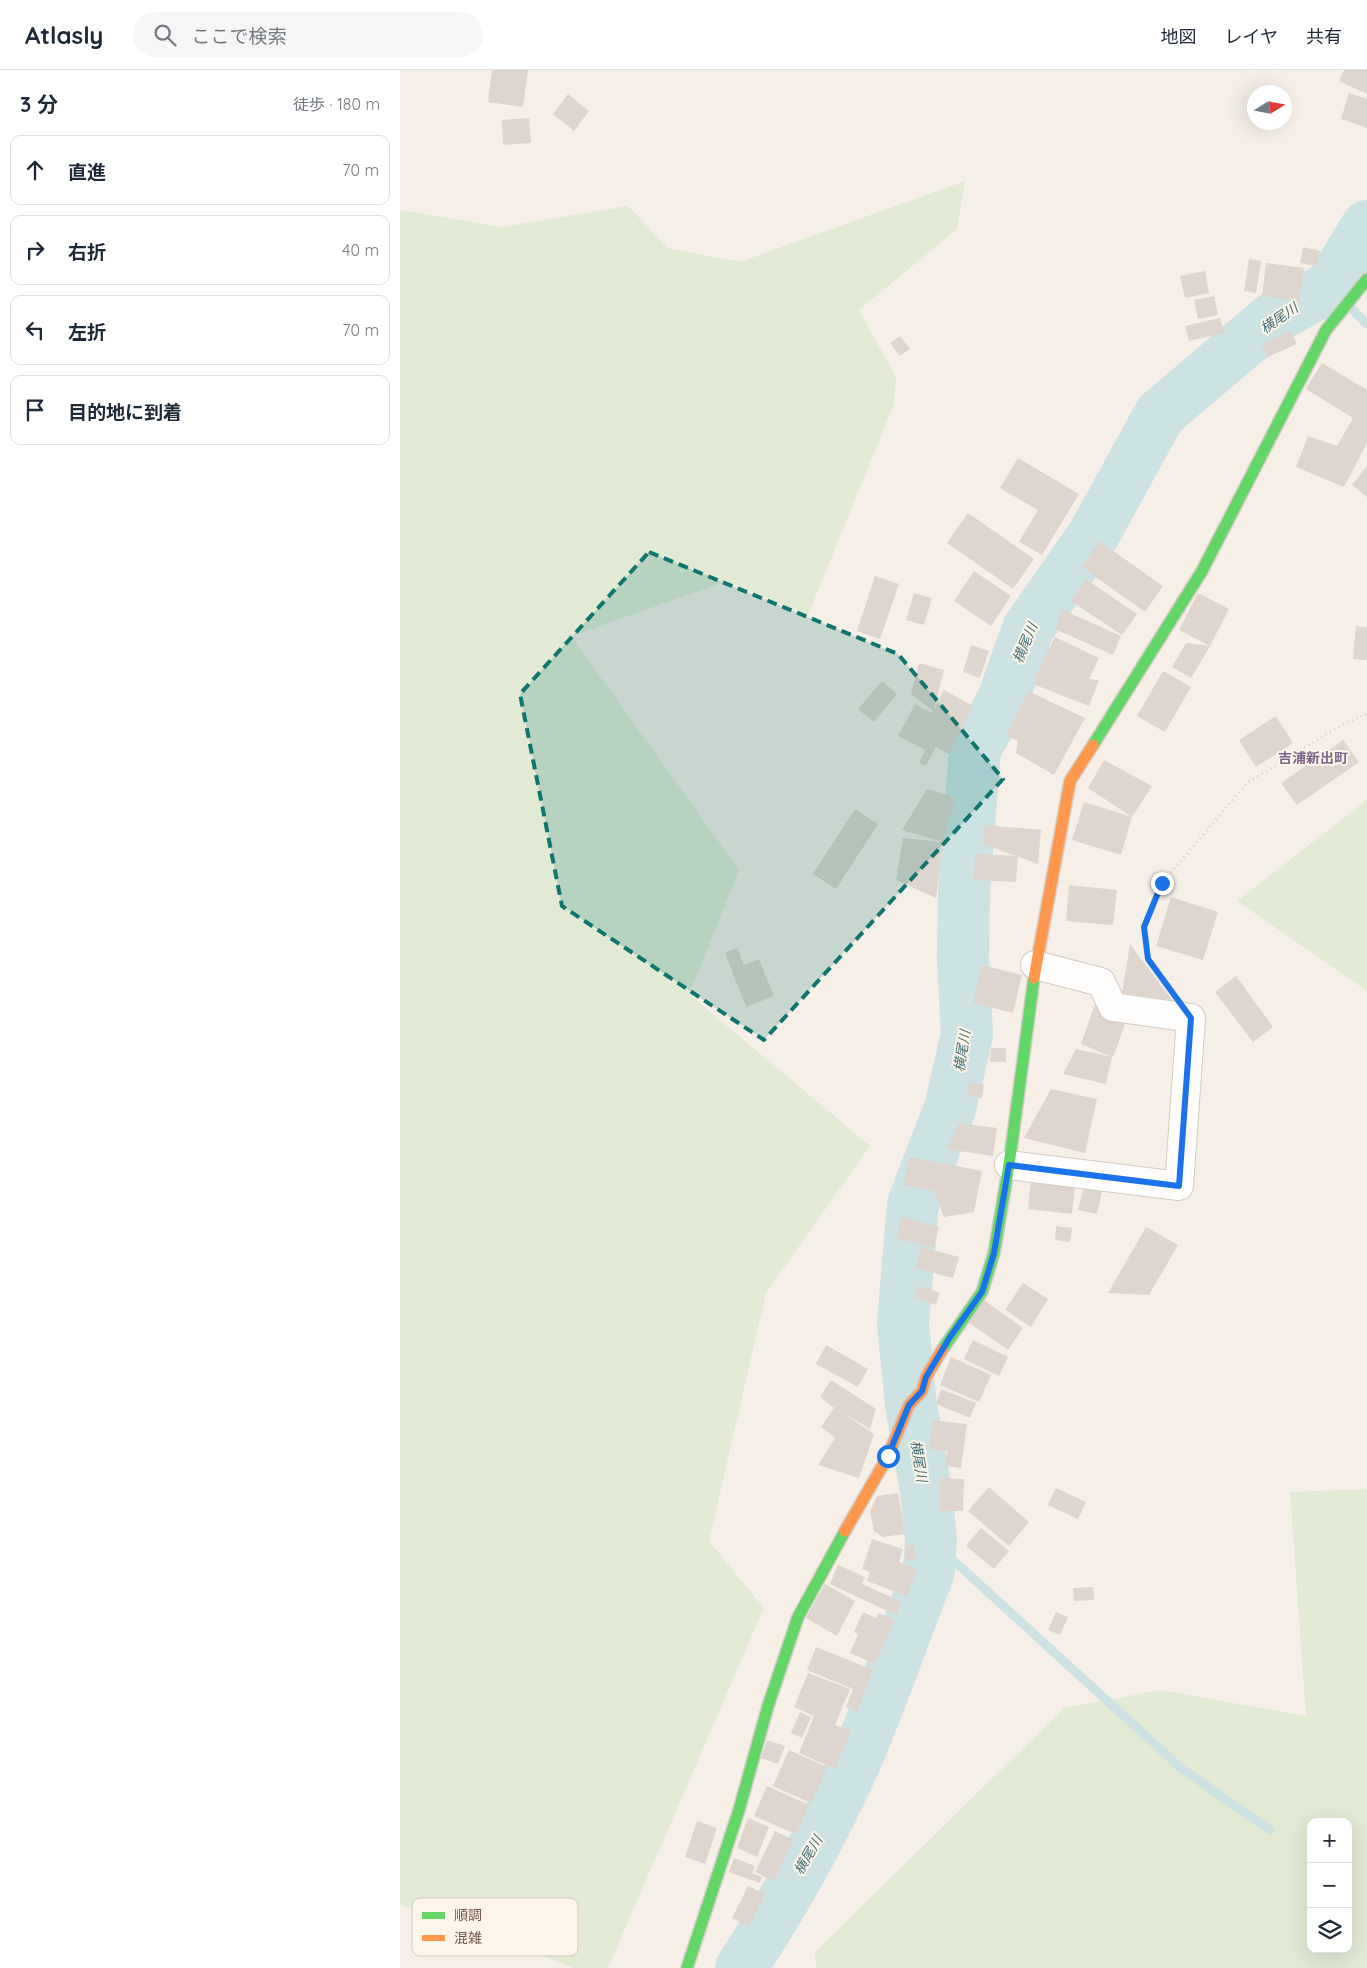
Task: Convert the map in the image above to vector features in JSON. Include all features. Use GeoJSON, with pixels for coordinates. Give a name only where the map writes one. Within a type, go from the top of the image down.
{"type":"FeatureCollection","features":[{"type":"Feature","properties":{"kind":"street"},"geometry":{"type":"LineString","coordinates":[[688,1968],[740,1810],[768,1706],[798,1617],[863,1497],[888,1456],[909,1405],[922,1391],[926,1377],[950,1337],[982,1292],[994,1253],[1009,1165],[1035,965],[1070,781],[1202,571],[1326,330],[1366,283]]}},
{"type":"Feature","properties":{"kind":"street"},"geometry":{"type":"LineString","coordinates":[[1009,1165],[1179,1186],[1191,1018],[1113,1007],[1102,982],[1035,965]]}},
{"type":"Feature","properties":{"kind":"path"},"geometry":{"type":"LineString","coordinates":[[1191,1018],[1148,959],[1144,927],[1162,883],[1248,783],[1345,723],[1367,714]]}},
{"type":"Feature","properties":{"kind":"highlighted area"},"geometry":{"type":"Polygon","coordinates":[[[649,552],[898,654],[1003,779],[764,1040],[562,906],[520,694],[649,552]]]}},
{"type":"Feature","properties":{"kind":"green space"},"geometry":{"type":"Polygon","coordinates":[[[965,181],[957,229],[859,310],[896,377],[894,404],[808,615],[727,581],[571,636],[739,870],[689,994],[870,1146],[766,1293],[709,1541],[764,1608],[608,1968],[574,1968],[541,1956],[578,1956],[578,1898],[412,1898],[412,1908],[400,1904],[400,210],[502,227],[628,206],[668,248],[740,262],[965,181]]]}},
{"type":"Feature","properties":{"kind":"green space"},"geometry":{"type":"Polygon","coordinates":[[[1367,800],[1367,991],[1237,901],[1367,800]]]}},
{"type":"Feature","properties":{"kind":"green space"},"geometry":{"type":"Polygon","coordinates":[[[1367,1489],[1367,1968],[816,1968],[815,1952],[1064,1708],[1161,1690],[1306,1716],[1290,1492],[1367,1489]]]}},
{"type":"Feature","properties":{"kind":"building"},"geometry":{"type":"Polygon","coordinates":[[[492,70],[528,70],[523,107],[488,102],[492,70]]]}},
{"type":"Feature","properties":{"kind":"building"},"geometry":{"type":"Polygon","coordinates":[[[1344,70],[1367,70],[1367,94],[1339,81],[1344,70]]]}},
{"type":"Feature","properties":{"kind":"building"},"geometry":{"type":"Polygon","coordinates":[[[1349,93],[1367,99],[1367,128],[1341,119],[1349,93]]]}},
{"type":"Feature","properties":{"kind":"building"},"geometry":{"type":"Polygon","coordinates":[[[568,94],[589,111],[574,131],[553,114],[568,94]]]}},
{"type":"Feature","properties":{"kind":"building"},"geometry":{"type":"Polygon","coordinates":[[[529,118],[531,143],[503,145],[502,120],[529,118]]]}},
{"type":"Feature","properties":{"kind":"building"},"geometry":{"type":"Polygon","coordinates":[[[1303,247],[1320,251],[1316,266],[1300,263],[1303,247]]]}},
{"type":"Feature","properties":{"kind":"building"},"geometry":{"type":"Polygon","coordinates":[[[1249,259],[1261,261],[1256,293],[1244,291],[1249,259]]]}},
{"type":"Feature","properties":{"kind":"building"},"geometry":{"type":"Polygon","coordinates":[[[1266,263],[1304,268],[1299,301],[1262,296],[1266,263]]]}},
{"type":"Feature","properties":{"kind":"building"},"geometry":{"type":"Polygon","coordinates":[[[1205,271],[1209,293],[1185,298],[1180,276],[1205,271]]]}},
{"type":"Feature","properties":{"kind":"building"},"geometry":{"type":"Polygon","coordinates":[[[1214,296],[1218,315],[1198,319],[1194,300],[1214,296]]]}},
{"type":"Feature","properties":{"kind":"building"},"geometry":{"type":"Polygon","coordinates":[[[1220,318],[1224,333],[1189,341],[1185,326],[1220,318]]]}},
{"type":"Feature","properties":{"kind":"building"},"geometry":{"type":"Polygon","coordinates":[[[1291,331],[1297,344],[1268,357],[1261,344],[1291,331]]]}},
{"type":"Feature","properties":{"kind":"building"},"geometry":{"type":"Polygon","coordinates":[[[900,336],[910,349],[900,356],[890,343],[900,336]]]}},
{"type":"Feature","properties":{"kind":"building"},"geometry":{"type":"Polygon","coordinates":[[[1322,363],[1367,390],[1367,443],[1344,487],[1296,467],[1308,436],[1337,446],[1353,418],[1306,389],[1322,363]]]}},
{"type":"Feature","properties":{"kind":"building"},"geometry":{"type":"Polygon","coordinates":[[[1018,458],[1079,494],[1042,555],[1019,542],[1038,510],[1000,488],[1018,458]]]}},
{"type":"Feature","properties":{"kind":"building"},"geometry":{"type":"Polygon","coordinates":[[[1367,466],[1367,497],[1352,485],[1367,466]]]}},
{"type":"Feature","properties":{"kind":"building"},"geometry":{"type":"Polygon","coordinates":[[[968,513],[1034,559],[1013,589],[947,543],[968,513]]]}},
{"type":"Feature","properties":{"kind":"building"},"geometry":{"type":"Polygon","coordinates":[[[1099,541],[1163,586],[1145,612],[1082,567],[1099,541]]]}},
{"type":"Feature","properties":{"kind":"building"},"geometry":{"type":"Polygon","coordinates":[[[974,571],[1011,596],[991,626],[954,601],[974,571]]]}},
{"type":"Feature","properties":{"kind":"building"},"geometry":{"type":"Polygon","coordinates":[[[875,576],[899,584],[880,639],[857,631],[875,576]]]}},
{"type":"Feature","properties":{"kind":"building"},"geometry":{"type":"Polygon","coordinates":[[[1086,579],[1137,614],[1122,635],[1071,601],[1086,579]]]}},
{"type":"Feature","properties":{"kind":"building"},"geometry":{"type":"Polygon","coordinates":[[[914,593],[932,598],[924,625],[906,620],[914,593]]]}},
{"type":"Feature","properties":{"kind":"building"},"geometry":{"type":"Polygon","coordinates":[[[1198,593],[1229,609],[1210,646],[1179,630],[1198,593]]]}},
{"type":"Feature","properties":{"kind":"building"},"geometry":{"type":"Polygon","coordinates":[[[1063,610],[1121,636],[1113,655],[1055,629],[1063,610]]]}},
{"type":"Feature","properties":{"kind":"building"},"geometry":{"type":"Polygon","coordinates":[[[1356,626],[1367,627],[1367,660],[1353,659],[1356,626]]]}},
{"type":"Feature","properties":{"kind":"building"},"geometry":{"type":"Polygon","coordinates":[[[1055,637],[1099,658],[1089,679],[1099,680],[1089,706],[1033,684],[1055,637]]]}},
{"type":"Feature","properties":{"kind":"building"},"geometry":{"type":"Polygon","coordinates":[[[1186,643],[1210,646],[1191,678],[1172,667],[1186,643]]]}},
{"type":"Feature","properties":{"kind":"building"},"geometry":{"type":"Polygon","coordinates":[[[971,645],[989,651],[980,678],[963,672],[971,645]]]}},
{"type":"Feature","properties":{"kind":"building"},"geometry":{"type":"Polygon","coordinates":[[[919,663],[944,670],[934,710],[944,690],[973,706],[948,754],[936,747],[926,766],[919,763],[925,750],[898,736],[915,704],[932,713],[933,711],[911,694],[919,663]]]}},
{"type":"Feature","properties":{"kind":"building"},"geometry":{"type":"Polygon","coordinates":[[[1163,671],[1191,687],[1165,732],[1137,716],[1163,671]]]}},
{"type":"Feature","properties":{"kind":"building"},"geometry":{"type":"Polygon","coordinates":[[[882,681],[897,694],[874,722],[858,709],[882,681]]]}},
{"type":"Feature","properties":{"kind":"building"},"geometry":{"type":"Polygon","coordinates":[[[1028,691],[1085,718],[1054,775],[1016,753],[1018,741],[1006,736],[1028,691]]]}},
{"type":"Feature","properties":{"kind":"building"},"geometry":{"type":"Polygon","coordinates":[[[1276,716],[1293,743],[1256,767],[1239,740],[1276,716]]]}},
{"type":"Feature","properties":{"kind":"building"},"geometry":{"type":"Polygon","coordinates":[[[1343,740],[1359,762],[1297,805],[1281,783],[1343,740]]]}},
{"type":"Feature","properties":{"kind":"building"},"geometry":{"type":"Polygon","coordinates":[[[1104,760],[1152,786],[1132,817],[1088,788],[1104,760]]]}},
{"type":"Feature","properties":{"kind":"building"},"geometry":{"type":"Polygon","coordinates":[[[927,789],[955,797],[943,842],[902,830],[927,789]]]}},
{"type":"Feature","properties":{"kind":"building"},"geometry":{"type":"Polygon","coordinates":[[[1084,802],[1132,817],[1121,855],[1072,840],[1084,802]]]}},
{"type":"Feature","properties":{"kind":"building"},"geometry":{"type":"Polygon","coordinates":[[[855,809],[878,824],[836,889],[813,874],[855,809]]]}},
{"type":"Feature","properties":{"kind":"building"},"geometry":{"type":"Polygon","coordinates":[[[984,825],[1041,830],[1038,864],[983,844],[984,825]]]}},
{"type":"Feature","properties":{"kind":"building"},"geometry":{"type":"Polygon","coordinates":[[[903,838],[943,842],[936,898],[896,880],[903,838]]]}},
{"type":"Feature","properties":{"kind":"building"},"geometry":{"type":"Polygon","coordinates":[[[975,854],[1018,856],[1016,882],[974,880],[975,854]]]}},
{"type":"Feature","properties":{"kind":"building"},"geometry":{"type":"Polygon","coordinates":[[[1069,885],[1117,890],[1113,925],[1066,921],[1069,885]]]}},
{"type":"Feature","properties":{"kind":"building"},"geometry":{"type":"Polygon","coordinates":[[[1171,897],[1218,912],[1203,960],[1156,946],[1171,897]]]}},
{"type":"Feature","properties":{"kind":"building"},"geometry":{"type":"Polygon","coordinates":[[[1130,944],[1172,1000],[1122,993],[1130,944]]]}},
{"type":"Feature","properties":{"kind":"building"},"geometry":{"type":"Polygon","coordinates":[[[737,948],[744,965],[759,959],[774,996],[746,1007],[725,953],[737,948]]]}},
{"type":"Feature","properties":{"kind":"building"},"geometry":{"type":"Polygon","coordinates":[[[982,965],[1022,975],[1013,1013],[973,1003],[982,965]]]}},
{"type":"Feature","properties":{"kind":"building"},"geometry":{"type":"Polygon","coordinates":[[[1236,976],[1273,1027],[1253,1042],[1215,992],[1236,976]]]}},
{"type":"Feature","properties":{"kind":"building"},"geometry":{"type":"Polygon","coordinates":[[[1095,1004],[1128,1015],[1112,1057],[1081,1044],[1095,1004]]]}},
{"type":"Feature","properties":{"kind":"building"},"geometry":{"type":"Polygon","coordinates":[[[991,1048],[1006,1048],[1006,1062],[990,1062],[991,1048]]]}},
{"type":"Feature","properties":{"kind":"building"},"geometry":{"type":"Polygon","coordinates":[[[1076,1049],[1112,1057],[1106,1084],[1063,1074],[1076,1049]]]}},
{"type":"Feature","properties":{"kind":"building"},"geometry":{"type":"Polygon","coordinates":[[[969,1082],[984,1084],[982,1098],[967,1096],[969,1082]]]}},
{"type":"Feature","properties":{"kind":"building"},"geometry":{"type":"Polygon","coordinates":[[[1051,1089],[1097,1099],[1085,1153],[1024,1138],[1051,1089]]]}},
{"type":"Feature","properties":{"kind":"building"},"geometry":{"type":"Polygon","coordinates":[[[959,1123],[997,1128],[993,1156],[946,1149],[959,1123]]]}},
{"type":"Feature","properties":{"kind":"building"},"geometry":{"type":"Polygon","coordinates":[[[909,1157],[982,1171],[974,1212],[944,1217],[934,1191],[904,1185],[909,1157]]]}},
{"type":"Feature","properties":{"kind":"building"},"geometry":{"type":"Polygon","coordinates":[[[1086,1178],[1104,1182],[1097,1214],[1078,1210],[1086,1178]]]}},
{"type":"Feature","properties":{"kind":"building"},"geometry":{"type":"Polygon","coordinates":[[[1031,1180],[1075,1185],[1072,1214],[1028,1209],[1031,1180]]]}},
{"type":"Feature","properties":{"kind":"building"},"geometry":{"type":"Polygon","coordinates":[[[902,1217],[939,1227],[934,1248],[896,1238],[902,1217]]]}},
{"type":"Feature","properties":{"kind":"building"},"geometry":{"type":"Polygon","coordinates":[[[1056,1226],[1072,1228],[1070,1242],[1055,1240],[1056,1226]]]}},
{"type":"Feature","properties":{"kind":"building"},"geometry":{"type":"Polygon","coordinates":[[[1146,1227],[1178,1245],[1149,1295],[1108,1293],[1146,1227]]]}},
{"type":"Feature","properties":{"kind":"building"},"geometry":{"type":"Polygon","coordinates":[[[921,1247],[959,1257],[953,1278],[916,1268],[921,1247]]]}},
{"type":"Feature","properties":{"kind":"building"},"geometry":{"type":"Polygon","coordinates":[[[1023,1283],[1048,1299],[1031,1327],[1005,1310],[1023,1283]]]}},
{"type":"Feature","properties":{"kind":"building"},"geometry":{"type":"Polygon","coordinates":[[[920,1286],[940,1293],[936,1305],[915,1297],[920,1286]]]}},
{"type":"Feature","properties":{"kind":"building"},"geometry":{"type":"Polygon","coordinates":[[[984,1300],[1023,1328],[1008,1350],[968,1322],[984,1300]]]}},
{"type":"Feature","properties":{"kind":"building"},"geometry":{"type":"Polygon","coordinates":[[[973,1340],[1008,1357],[999,1376],[964,1359],[973,1340]]]}},
{"type":"Feature","properties":{"kind":"building"},"geometry":{"type":"Polygon","coordinates":[[[826,1345],[868,1369],[858,1387],[816,1364],[826,1345]]]}},
{"type":"Feature","properties":{"kind":"building"},"geometry":{"type":"Polygon","coordinates":[[[951,1357],[991,1375],[979,1402],[940,1385],[951,1357]]]}},
{"type":"Feature","properties":{"kind":"building"},"geometry":{"type":"Polygon","coordinates":[[[831,1380],[876,1409],[870,1429],[841,1412],[874,1434],[859,1478],[818,1465],[835,1438],[821,1427],[834,1408],[820,1397],[831,1380]]]}},
{"type":"Feature","properties":{"kind":"building"},"geometry":{"type":"Polygon","coordinates":[[[941,1389],[976,1403],[970,1418],[936,1404],[941,1389]]]}},
{"type":"Feature","properties":{"kind":"building"},"geometry":{"type":"Polygon","coordinates":[[[933,1420],[967,1424],[961,1468],[945,1466],[947,1451],[929,1449],[933,1420]]]}},
{"type":"Feature","properties":{"kind":"building"},"geometry":{"type":"Polygon","coordinates":[[[940,1478],[964,1479],[963,1511],[939,1511],[940,1478]]]}},
{"type":"Feature","properties":{"kind":"building"},"geometry":{"type":"Polygon","coordinates":[[[989,1487],[1029,1522],[1009,1546],[968,1511],[989,1487]]]}},
{"type":"Feature","properties":{"kind":"building"},"geometry":{"type":"Polygon","coordinates":[[[1056,1488],[1086,1502],[1078,1519],[1048,1505],[1056,1488]]]}},
{"type":"Feature","properties":{"kind":"building"},"geometry":{"type":"Polygon","coordinates":[[[898,1493],[905,1534],[883,1537],[874,1531],[870,1511],[877,1496],[898,1493]]]}},
{"type":"Feature","properties":{"kind":"building"},"geometry":{"type":"Polygon","coordinates":[[[981,1528],[1009,1551],[994,1569],[966,1546],[981,1528]]]}},
{"type":"Feature","properties":{"kind":"building"},"geometry":{"type":"Polygon","coordinates":[[[872,1539],[903,1549],[899,1562],[917,1569],[907,1596],[867,1581],[870,1572],[862,1569],[872,1539]]]}},
{"type":"Feature","properties":{"kind":"building"},"geometry":{"type":"Polygon","coordinates":[[[913,1544],[916,1560],[907,1561],[905,1546],[913,1544]]]}},
{"type":"Feature","properties":{"kind":"building"},"geometry":{"type":"Polygon","coordinates":[[[838,1565],[865,1577],[862,1584],[902,1602],[896,1615],[830,1584],[838,1565]]]}},
{"type":"Feature","properties":{"kind":"building"},"geometry":{"type":"Polygon","coordinates":[[[825,1584],[855,1601],[837,1636],[806,1618],[825,1584]]]}},
{"type":"Feature","properties":{"kind":"building"},"geometry":{"type":"Polygon","coordinates":[[[1093,1587],[1094,1600],[1074,1601],[1073,1588],[1093,1587]]]}},
{"type":"Feature","properties":{"kind":"building"},"geometry":{"type":"Polygon","coordinates":[[[863,1612],[876,1618],[879,1613],[895,1620],[875,1664],[850,1653],[858,1634],[854,1632],[863,1612]]]}},
{"type":"Feature","properties":{"kind":"building"},"geometry":{"type":"Polygon","coordinates":[[[1056,1612],[1068,1617],[1060,1635],[1048,1630],[1056,1612]]]}},
{"type":"Feature","properties":{"kind":"building"},"geometry":{"type":"Polygon","coordinates":[[[816,1647],[873,1670],[857,1712],[846,1707],[853,1689],[807,1670],[816,1647]]]}},
{"type":"Feature","properties":{"kind":"building"},"geometry":{"type":"Polygon","coordinates":[[[808,1673],[850,1689],[835,1725],[851,1731],[835,1769],[799,1753],[819,1704],[814,1716],[794,1707],[808,1673]]]}},
{"type":"Feature","properties":{"kind":"building"},"geometry":{"type":"Polygon","coordinates":[[[800,1712],[811,1717],[802,1738],[791,1733],[800,1712]]]}},
{"type":"Feature","properties":{"kind":"building"},"geometry":{"type":"Polygon","coordinates":[[[767,1740],[785,1746],[778,1764],[761,1758],[767,1740]]]}},
{"type":"Feature","properties":{"kind":"building"},"geometry":{"type":"Polygon","coordinates":[[[789,1750],[827,1767],[811,1803],[773,1786],[789,1750]]]}},
{"type":"Feature","properties":{"kind":"building"},"geometry":{"type":"Polygon","coordinates":[[[767,1786],[809,1805],[796,1834],[754,1816],[767,1786]]]}},
{"type":"Feature","properties":{"kind":"building"},"geometry":{"type":"Polygon","coordinates":[[[748,1818],[769,1827],[757,1857],[737,1848],[748,1818]]]}},
{"type":"Feature","properties":{"kind":"building"},"geometry":{"type":"Polygon","coordinates":[[[697,1821],[717,1828],[705,1864],[685,1857],[697,1821]]]}},
{"type":"Feature","properties":{"kind":"building"},"geometry":{"type":"Polygon","coordinates":[[[775,1831],[793,1840],[774,1881],[755,1872],[775,1831]]]}},
{"type":"Feature","properties":{"kind":"building"},"geometry":{"type":"Polygon","coordinates":[[[734,1858],[755,1866],[752,1873],[762,1877],[760,1883],[729,1872],[734,1858]]]}},
{"type":"Feature","properties":{"kind":"building"},"geometry":{"type":"Polygon","coordinates":[[[748,1886],[765,1894],[749,1926],[732,1918],[748,1886]]]}},
{"type":"Feature","properties":{"kind":"waterway","name":"横尾川"},"geometry":{"type":"LineString","coordinates":[[741,1968],[775,1915],[835,1805],[879,1704],[929,1571],[931,1540],[926,1490],[911,1405],[903,1323],[913,1204],[950,1108],[967,1035],[963,958],[964,891],[975,749],[1002,702],[1028,629],[1094,534],[1160,414],[1273,318],[1330,287],[1367,226]]}},
{"type":"Feature","properties":{"kind":"waterway"},"geometry":{"type":"LineString","coordinates":[[1330,287],[1367,324]]}},
{"type":"Feature","properties":{"kind":"waterway"},"geometry":{"type":"LineString","coordinates":[[931,1540],[1182,1769],[1270,1830]]}},
{"type":"Feature","properties":{"kind":"traffic: fast"},"geometry":{"type":"LineString","coordinates":[[1093,745],[1202,571],[1326,330],[1367,279]]}},
{"type":"Feature","properties":{"kind":"traffic: fast"},"geometry":{"type":"LineString","coordinates":[[942,1350],[982,1292],[994,1253],[1009,1165],[1034,978]]}},
{"type":"Feature","properties":{"kind":"traffic: fast"},"geometry":{"type":"LineString","coordinates":[[687,1968],[739,1810],[768,1706],[798,1617],[845,1531]]}},
{"type":"Feature","properties":{"kind":"traffic: slow"},"geometry":{"type":"LineString","coordinates":[[1034,978],[1070,781],[1093,745]]}},
{"type":"Feature","properties":{"kind":"traffic: slow"},"geometry":{"type":"LineString","coordinates":[[845,1531],[888,1456],[909,1405],[922,1391],[926,1377],[942,1350]]}},
{"type":"Feature","properties":{"kind":"district","name":"吉浦新出町"},"geometry":{"type":"Point","coordinates":[1313,758]}},
{"type":"Feature","properties":{"kind":"route"},"geometry":{"type":"LineString","coordinates":[[888,1456],[909,1405],[922,1391],[926,1377],[950,1337],[982,1292],[994,1253],[1009,1165],[1179,1186],[1191,1018],[1148,959],[1144,927],[1162,883]]}}]}
